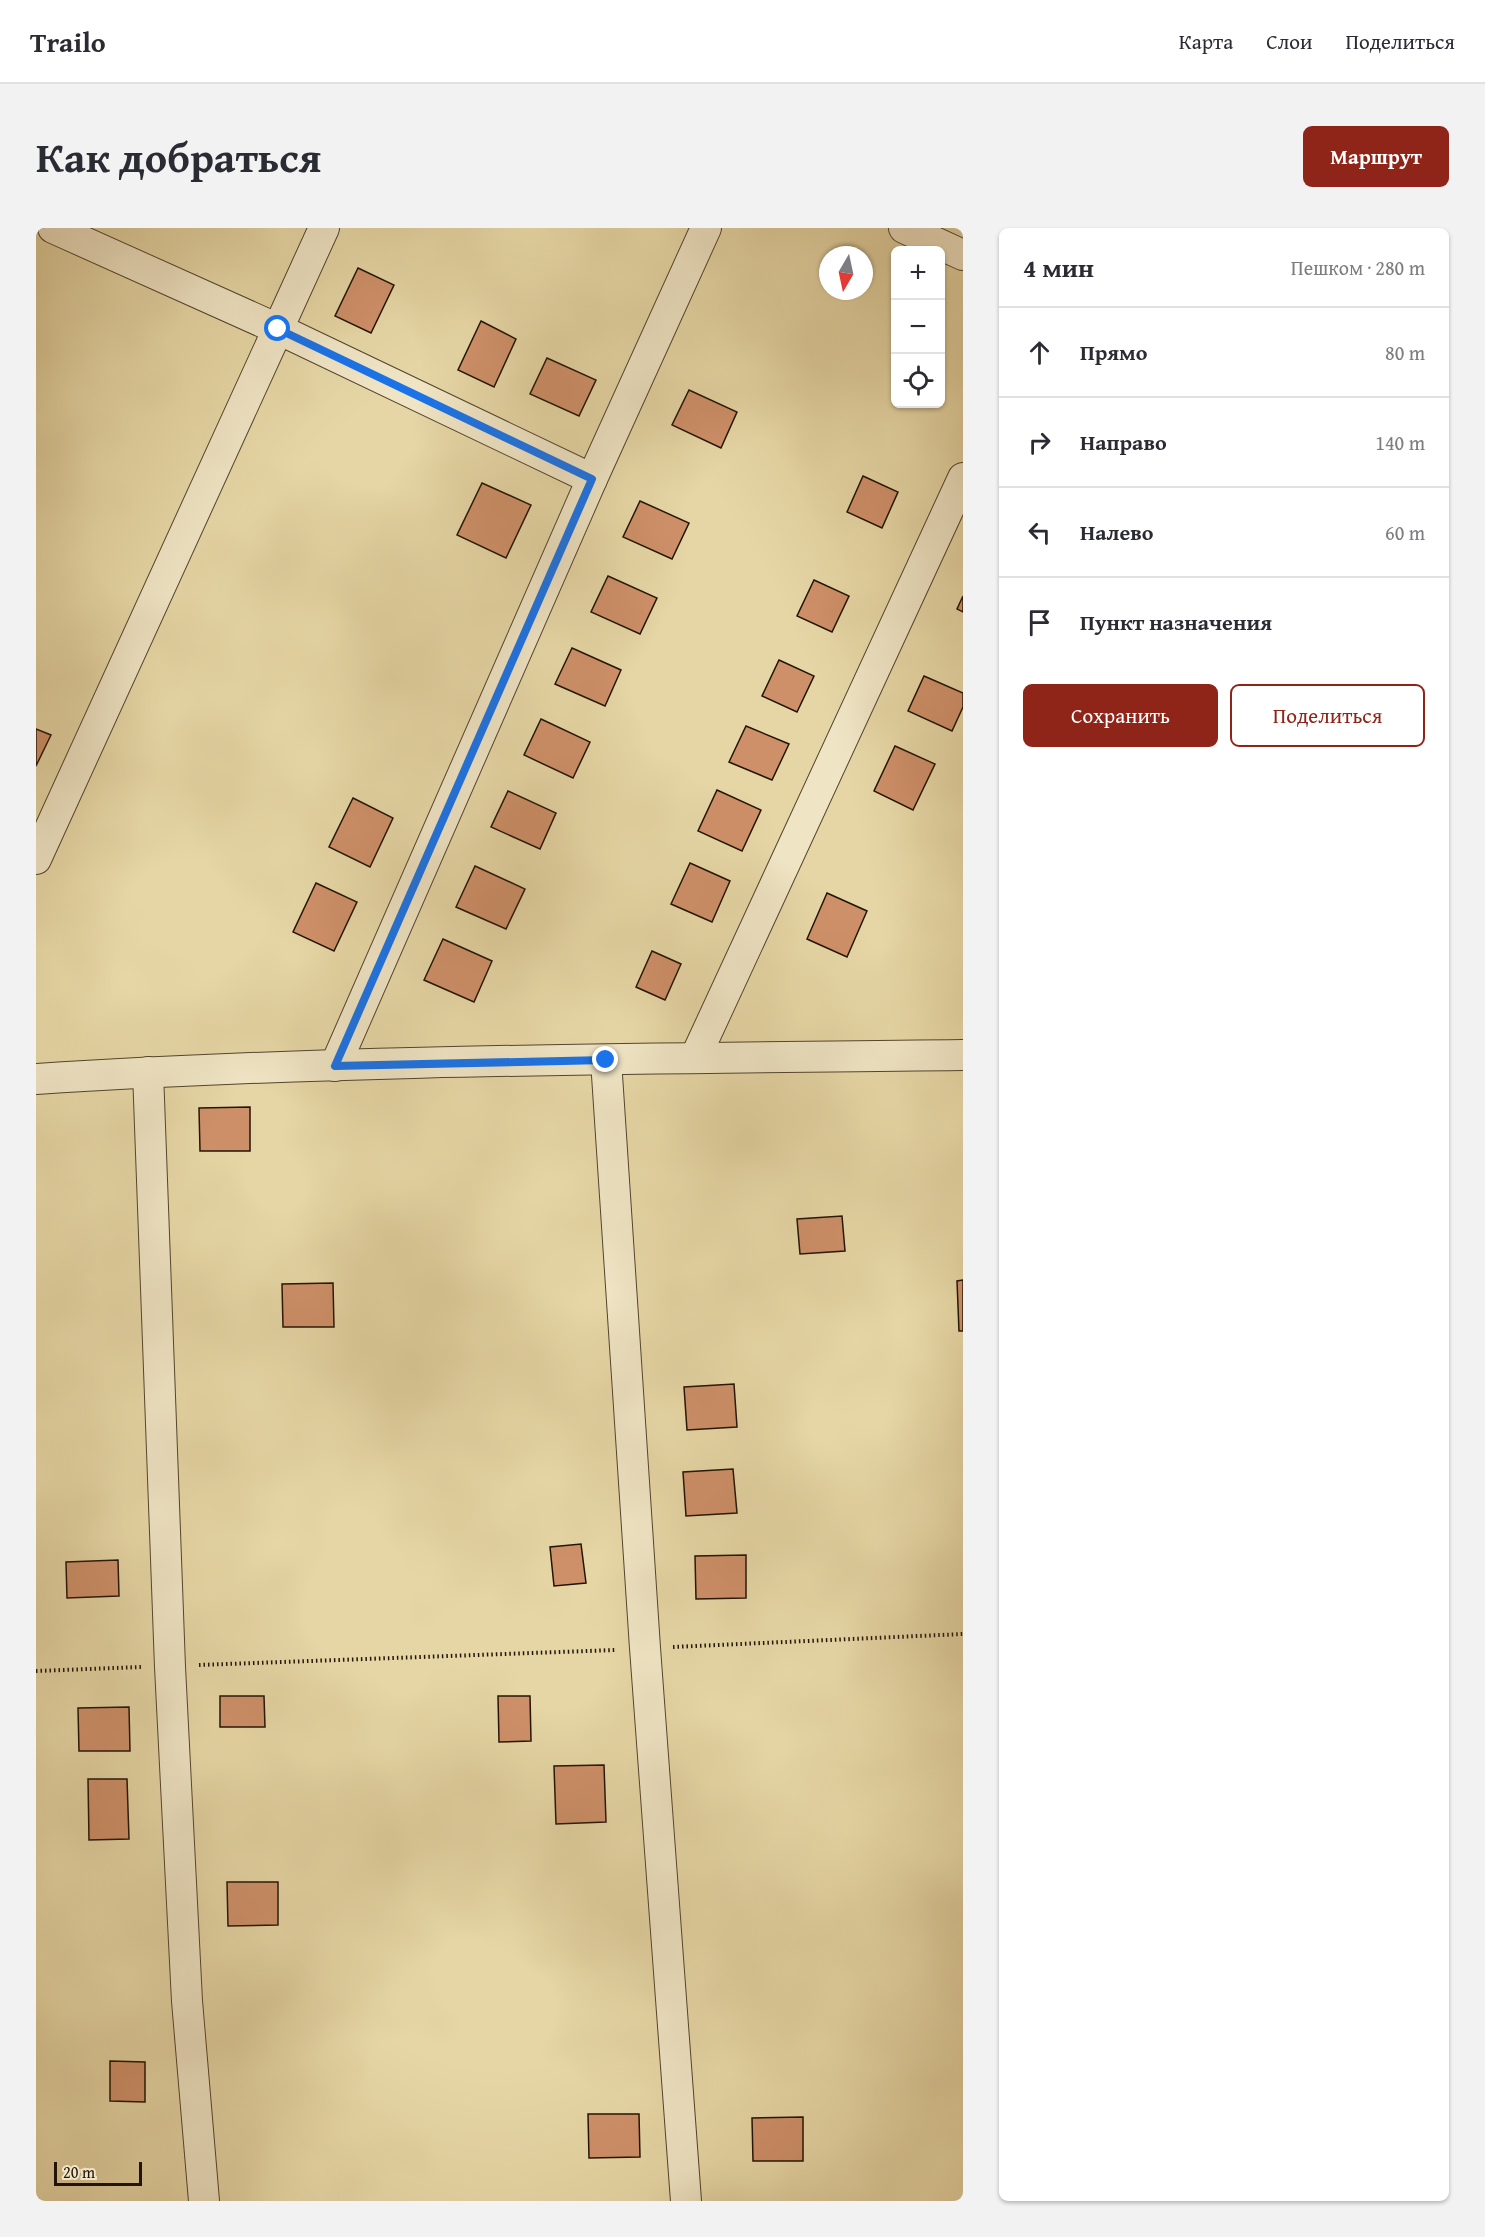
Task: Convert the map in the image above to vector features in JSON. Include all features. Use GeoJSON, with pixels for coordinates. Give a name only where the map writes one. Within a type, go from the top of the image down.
{"type":"FeatureCollection","features":[{"type":"Feature","properties":{"kind":"street"},"geometry":{"type":"LineString","coordinates":[[53,228],[278,329],[592,479]]}},
{"type":"Feature","properties":{"kind":"street"},"geometry":{"type":"LineString","coordinates":[[36,859],[324,228]]}},
{"type":"Feature","properties":{"kind":"street"},"geometry":{"type":"LineString","coordinates":[[335,1066],[592,479],[706,228]]}},
{"type":"Feature","properties":{"kind":"street"},"geometry":{"type":"LineString","coordinates":[[904,228],[963,255]]}},
{"type":"Feature","properties":{"kind":"street"},"geometry":{"type":"LineString","coordinates":[[695,1058],[963,478]]}},
{"type":"Feature","properties":{"kind":"street"},"geometry":{"type":"LineString","coordinates":[[36,1080],[148,1072],[335,1066],[963,1054]]}},
{"type":"Feature","properties":{"kind":"street"},"geometry":{"type":"LineString","coordinates":[[606,1060],[645,1648],[686,2201]]}},
{"type":"Feature","properties":{"kind":"street"},"geometry":{"type":"LineString","coordinates":[[148,1072],[170,1666],[188,2001],[204,2201]]}},
{"type":"Feature","properties":{"kind":"path"},"geometry":{"type":"LineString","coordinates":[[36,1671],[963,1634]]}},
{"type":"Feature","properties":{"kind":"building"},"geometry":{"type":"Polygon","coordinates":[[[358,268],[394,285],[371,333],[335,316],[358,268]]]}},
{"type":"Feature","properties":{"kind":"building"},"geometry":{"type":"Polygon","coordinates":[[[481,321],[516,339],[494,387],[458,370],[481,321]]]}},
{"type":"Feature","properties":{"kind":"building"},"geometry":{"type":"Polygon","coordinates":[[[547,358],[596,380],[579,416],[530,394],[547,358]]]}},
{"type":"Feature","properties":{"kind":"building"},"geometry":{"type":"Polygon","coordinates":[[[689,390],[737,412],[721,448],[672,425],[689,390]]]}},
{"type":"Feature","properties":{"kind":"building"},"geometry":{"type":"Polygon","coordinates":[[[863,476],[898,492],[882,528],[847,512],[863,476]]]}},
{"type":"Feature","properties":{"kind":"building"},"geometry":{"type":"Polygon","coordinates":[[[482,483],[531,505],[506,558],[457,535],[482,483]]]}},
{"type":"Feature","properties":{"kind":"building"},"geometry":{"type":"Polygon","coordinates":[[[640,501],[689,523],[672,559],[623,537],[640,501]]]}},
{"type":"Feature","properties":{"kind":"building"},"geometry":{"type":"Polygon","coordinates":[[[608,576],[657,598],[640,634],[591,612],[608,576]]]}},
{"type":"Feature","properties":{"kind":"building"},"geometry":{"type":"Polygon","coordinates":[[[814,580],[849,596],[832,632],[797,616],[814,580]]]}},
{"type":"Feature","properties":{"kind":"building"},"geometry":{"type":"Polygon","coordinates":[[[963,596],[963,612],[957,609],[963,596]]]}},
{"type":"Feature","properties":{"kind":"building"},"geometry":{"type":"Polygon","coordinates":[[[572,648],[621,670],[605,706],[555,684],[572,648]]]}},
{"type":"Feature","properties":{"kind":"building"},"geometry":{"type":"Polygon","coordinates":[[[779,660],[814,676],[797,712],[762,696],[779,660]]]}},
{"type":"Feature","properties":{"kind":"building"},"geometry":{"type":"Polygon","coordinates":[[[924,676],[963,693],[963,707],[952,731],[908,711],[924,676]]]}},
{"type":"Feature","properties":{"kind":"building"},"geometry":{"type":"Polygon","coordinates":[[[541,719],[590,742],[573,778],[524,755],[541,719]]]}},
{"type":"Feature","properties":{"kind":"building"},"geometry":{"type":"Polygon","coordinates":[[[746,726],[789,744],[772,780],[729,762],[746,726]]]}},
{"type":"Feature","properties":{"kind":"building"},"geometry":{"type":"Polygon","coordinates":[[[36,729],[51,735],[36,766],[36,729]]]}},
{"type":"Feature","properties":{"kind":"building"},"geometry":{"type":"Polygon","coordinates":[[[895,746],[935,764],[913,810],[874,791],[895,746]]]}},
{"type":"Feature","properties":{"kind":"building"},"geometry":{"type":"Polygon","coordinates":[[[717,790],[761,810],[742,851],[698,831],[717,790]]]}},
{"type":"Feature","properties":{"kind":"building"},"geometry":{"type":"Polygon","coordinates":[[[508,791],[556,813],[540,849],[491,827],[508,791]]]}},
{"type":"Feature","properties":{"kind":"building"},"geometry":{"type":"Polygon","coordinates":[[[353,798],[393,818],[370,867],[329,847],[353,798]]]}},
{"type":"Feature","properties":{"kind":"building"},"geometry":{"type":"Polygon","coordinates":[[[690,863],[730,881],[712,922],[671,904],[690,863]]]}},
{"type":"Feature","properties":{"kind":"building"},"geometry":{"type":"Polygon","coordinates":[[[475,866],[525,889],[506,929],[456,907],[475,866]]]}},
{"type":"Feature","properties":{"kind":"building"},"geometry":{"type":"Polygon","coordinates":[[[316,883],[357,902],[334,951],[293,932],[316,883]]]}},
{"type":"Feature","properties":{"kind":"building"},"geometry":{"type":"Polygon","coordinates":[[[827,893],[867,911],[847,957],[807,939],[827,893]]]}},
{"type":"Feature","properties":{"kind":"building"},"geometry":{"type":"Polygon","coordinates":[[[443,939],[492,961],[474,1002],[424,980],[443,939]]]}},
{"type":"Feature","properties":{"kind":"building"},"geometry":{"type":"Polygon","coordinates":[[[652,951],[681,964],[665,1000],[636,987],[652,951]]]}},
{"type":"Feature","properties":{"kind":"building"},"geometry":{"type":"Polygon","coordinates":[[[250,1107],[250,1151],[200,1151],[199,1108],[250,1107]]]}},
{"type":"Feature","properties":{"kind":"building"},"geometry":{"type":"Polygon","coordinates":[[[842,1216],[845,1251],[800,1254],[797,1219],[842,1216]]]}},
{"type":"Feature","properties":{"kind":"building"},"geometry":{"type":"Polygon","coordinates":[[[963,1280],[963,1331],[959,1331],[957,1281],[963,1280]]]}},
{"type":"Feature","properties":{"kind":"building"},"geometry":{"type":"Polygon","coordinates":[[[333,1283],[334,1327],[283,1327],[282,1284],[333,1283]]]}},
{"type":"Feature","properties":{"kind":"building"},"geometry":{"type":"Polygon","coordinates":[[[734,1384],[737,1427],[687,1430],[684,1387],[734,1384]]]}},
{"type":"Feature","properties":{"kind":"building"},"geometry":{"type":"Polygon","coordinates":[[[733,1469],[737,1513],[686,1516],[683,1472],[733,1469]]]}},
{"type":"Feature","properties":{"kind":"building"},"geometry":{"type":"Polygon","coordinates":[[[581,1544],[586,1583],[554,1586],[550,1547],[581,1544]]]}},
{"type":"Feature","properties":{"kind":"building"},"geometry":{"type":"Polygon","coordinates":[[[746,1555],[746,1598],[696,1599],[695,1556],[746,1555]]]}},
{"type":"Feature","properties":{"kind":"building"},"geometry":{"type":"Polygon","coordinates":[[[118,1560],[119,1596],[67,1598],[66,1562],[118,1560]]]}},
{"type":"Feature","properties":{"kind":"building"},"geometry":{"type":"Polygon","coordinates":[[[220,1696],[264,1696],[265,1727],[220,1727],[220,1696]]]}},
{"type":"Feature","properties":{"kind":"building"},"geometry":{"type":"Polygon","coordinates":[[[498,1696],[530,1696],[531,1741],[499,1742],[498,1696]]]}},
{"type":"Feature","properties":{"kind":"building"},"geometry":{"type":"Polygon","coordinates":[[[129,1707],[130,1751],[79,1751],[78,1708],[129,1707]]]}},
{"type":"Feature","properties":{"kind":"building"},"geometry":{"type":"Polygon","coordinates":[[[604,1765],[606,1822],[556,1824],[554,1766],[604,1765]]]}},
{"type":"Feature","properties":{"kind":"building"},"geometry":{"type":"Polygon","coordinates":[[[88,1779],[127,1779],[129,1839],[89,1840],[88,1779]]]}},
{"type":"Feature","properties":{"kind":"building"},"geometry":{"type":"Polygon","coordinates":[[[227,1882],[278,1882],[278,1925],[228,1926],[227,1882]]]}},
{"type":"Feature","properties":{"kind":"building"},"geometry":{"type":"Polygon","coordinates":[[[110,2061],[145,2062],[145,2102],[110,2101],[110,2061]]]}},
{"type":"Feature","properties":{"kind":"building"},"geometry":{"type":"Polygon","coordinates":[[[588,2114],[639,2114],[640,2157],[589,2158],[588,2114]]]}},
{"type":"Feature","properties":{"kind":"building"},"geometry":{"type":"Polygon","coordinates":[[[803,2117],[803,2161],[753,2161],[752,2118],[803,2117]]]}},
{"type":"Feature","properties":{"kind":"route"},"geometry":{"type":"LineString","coordinates":[[278,329],[592,479],[335,1066],[606,1060]]}}]}
